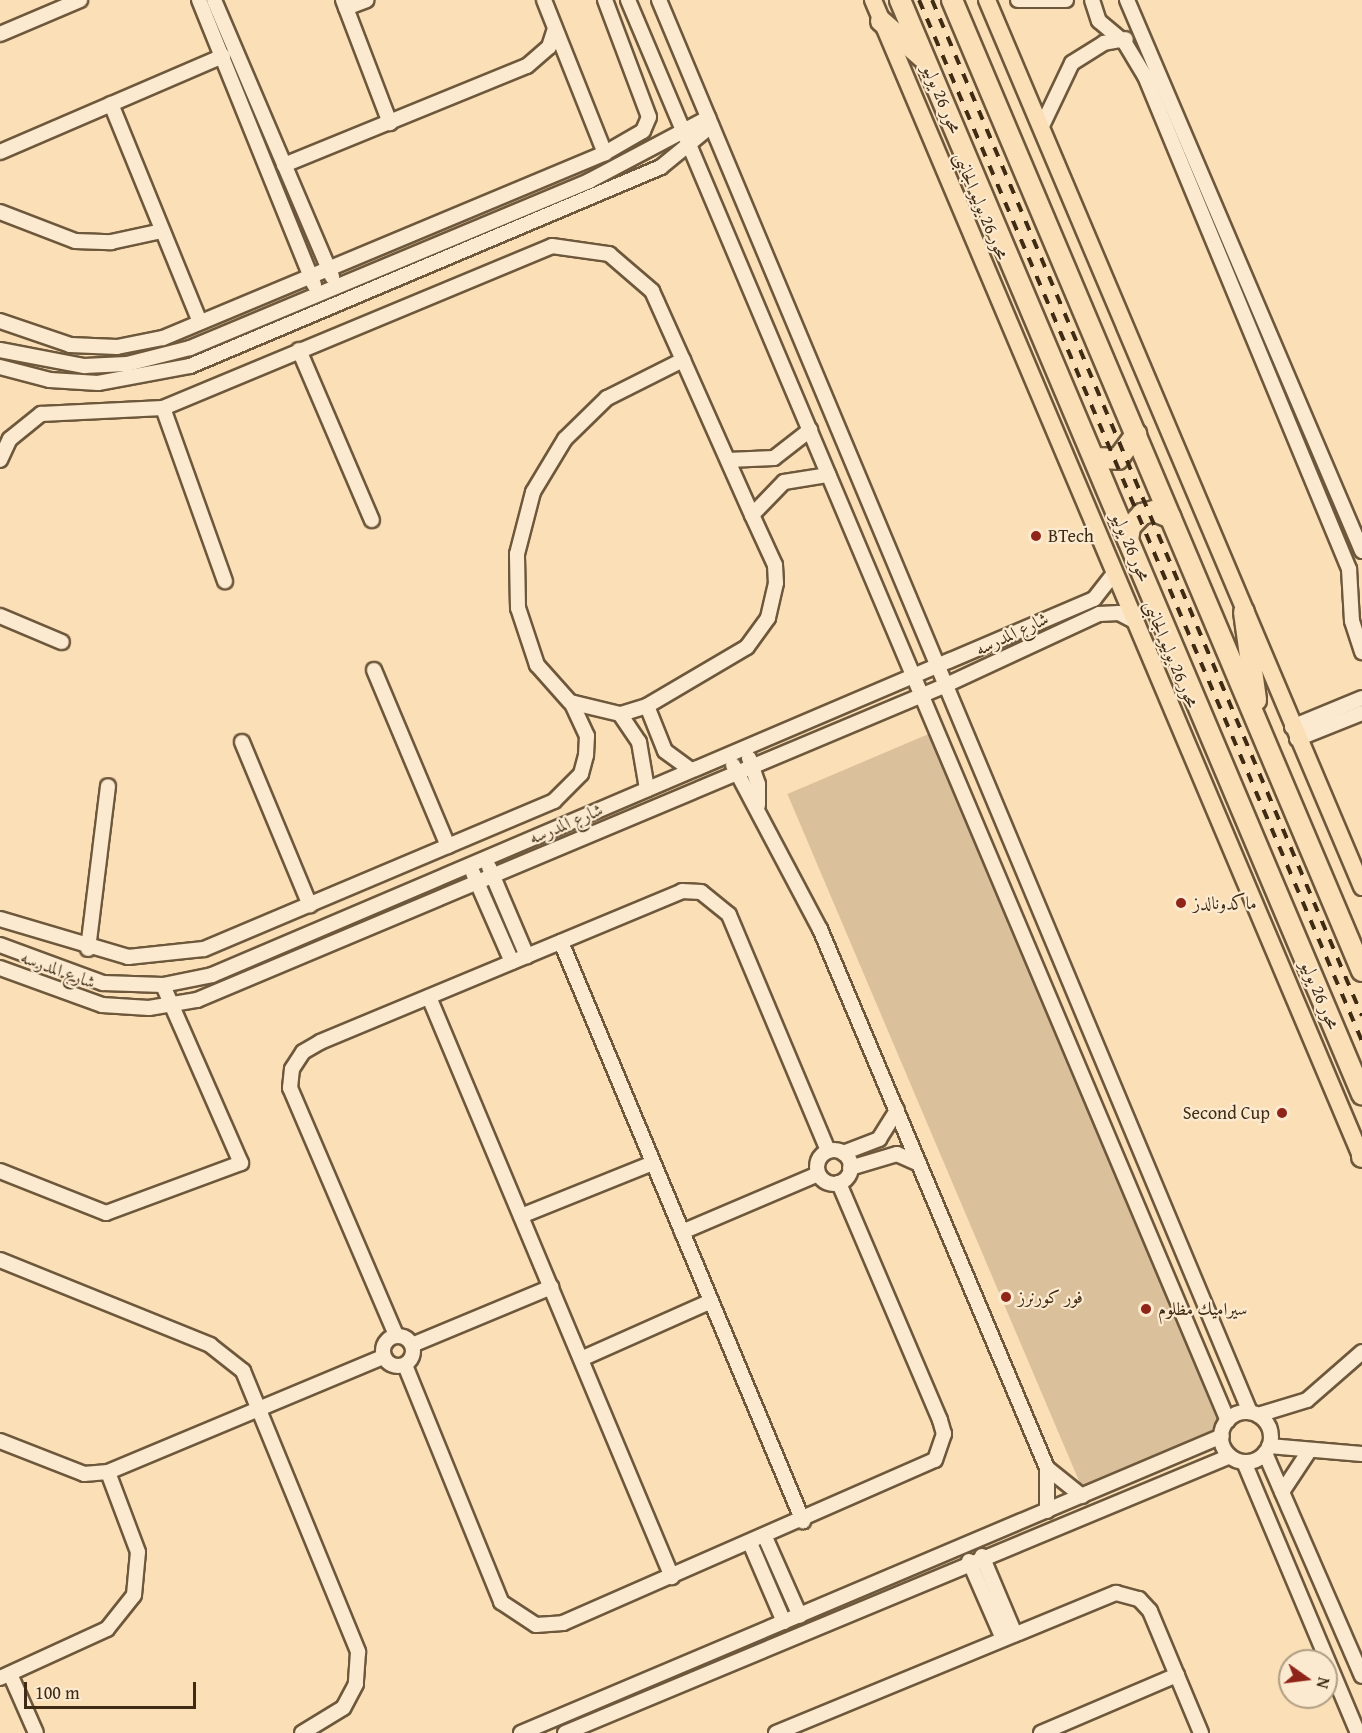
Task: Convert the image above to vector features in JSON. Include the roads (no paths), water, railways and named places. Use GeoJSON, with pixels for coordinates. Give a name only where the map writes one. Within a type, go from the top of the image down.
{"type":"FeatureCollection","features":[{"type":"Feature","properties":{"kind":"highway","name":"محور 26 يوليو"},"geometry":{"type":"LineString","coordinates":[[900,0],[1362,1094]]}},
{"type":"Feature","properties":{"kind":"highway"},"geometry":{"type":"LineString","coordinates":[[952,0],[1362,971]]}},
{"type":"Feature","properties":{"kind":"highway"},"geometry":{"type":"LineString","coordinates":[[881,21],[927,62]]}},
{"type":"Feature","properties":{"kind":"highway"},"geometry":{"type":"LineString","coordinates":[[1094,458],[1118,459],[1136,434]]}},
{"type":"Feature","properties":{"kind":"highway"},"geometry":{"type":"LineString","coordinates":[[1128,540],[1130,527],[1142,514],[1154,511],[1171,518]]}},
{"type":"Feature","properties":{"kind":"highway"},"geometry":{"type":"LineString","coordinates":[[1244,612],[1259,726]]}},
{"type":"Feature","properties":{"kind":"main road","name":"محور 26 يوليو الجانبى"},"geometry":{"type":"LineString","coordinates":[[873,0],[1362,1156]]}},
{"type":"Feature","properties":{"kind":"main road"},"geometry":{"type":"LineString","coordinates":[[987,0],[1362,887]]}},
{"type":"Feature","properties":{"kind":"street"},"geometry":{"type":"LineString","coordinates":[[0,34],[55,5],[80,0]]}},
{"type":"Feature","properties":{"kind":"street"},"geometry":{"type":"LineString","coordinates":[[199,0],[317,295]]}},
{"type":"Feature","properties":{"kind":"street"},"geometry":{"type":"LineString","coordinates":[[214,0],[336,287]]}},
{"type":"Feature","properties":{"kind":"street"},"geometry":{"type":"LineString","coordinates":[[367,0],[344,4],[390,123]]}},
{"type":"Feature","properties":{"kind":"street"},"geometry":{"type":"LineString","coordinates":[[544,0],[605,153]]}},
{"type":"Feature","properties":{"kind":"street"},"geometry":{"type":"LineString","coordinates":[[0,321],[47,340],[94,347],[140,344],[200,322],[605,153],[643,131],[649,117],[605,0]]}},
{"type":"Feature","properties":{"kind":"street"},"geometry":{"type":"LineString","coordinates":[[628,0],[685,146],[810,430],[920,696],[1228,1421],[1222,1437],[1230,1456],[1244,1462],[1358,1733]]}},
{"type":"Feature","properties":{"kind":"street"},"geometry":{"type":"LineString","coordinates":[[659,0],[936,667],[1254,1414],[1270,1428],[1267,1449],[1282,1492],[1362,1676]]}},
{"type":"Feature","properties":{"kind":"street"},"geometry":{"type":"LineString","coordinates":[[1018,0],[1066,0]]}},
{"type":"Feature","properties":{"kind":"street"},"geometry":{"type":"LineString","coordinates":[[1092,0],[1099,21],[1122,39],[1145,76],[1349,569],[1352,621],[1362,652]]}},
{"type":"Feature","properties":{"kind":"street"},"geometry":{"type":"LineString","coordinates":[[1127,0],[1362,551]]}},
{"type":"Feature","properties":{"kind":"street"},"geometry":{"type":"LineString","coordinates":[[284,165],[535,62],[549,47],[555,29]]}},
{"type":"Feature","properties":{"kind":"street"},"geometry":{"type":"LineString","coordinates":[[1041,128],[1072,63],[1104,43],[1122,39],[1138,29]]}},
{"type":"Feature","properties":{"kind":"street"},"geometry":{"type":"LineString","coordinates":[[0,152],[223,56]]}},
{"type":"Feature","properties":{"kind":"street"},"geometry":{"type":"LineString","coordinates":[[111,104],[200,322]]}},
{"type":"Feature","properties":{"kind":"street"},"geometry":{"type":"LineString","coordinates":[[0,350],[63,364],[127,364],[190,348],[589,181],[680,133],[710,122]]}},
{"type":"Feature","properties":{"kind":"street"},"geometry":{"type":"LineString","coordinates":[[0,367],[86,383],[167,373],[661,167],[710,122]]}},
{"type":"Feature","properties":{"kind":"street"},"geometry":{"type":"LineString","coordinates":[[0,212],[75,241],[111,242],[162,231]]}},
{"type":"Feature","properties":{"kind":"street"},"geometry":{"type":"LineString","coordinates":[[0,460],[10,439],[41,414],[163,408],[552,246],[571,245],[609,254],[640,276],[683,360],[775,565],[768,618],[747,647],[647,706],[620,714],[570,702]]}},
{"type":"Feature","properties":{"kind":"street"},"geometry":{"type":"LineString","coordinates":[[299,350],[372,520]]}},
{"type":"Feature","properties":{"kind":"street"},"geometry":{"type":"LineString","coordinates":[[0,919],[88,949],[128,957],[176,955],[204,949],[448,846],[569,789],[586,755],[584,727],[570,702],[537,665],[524,637],[516,587],[523,523],[549,464],[584,417],[631,381],[683,360]]}},
{"type":"Feature","properties":{"kind":"street"},"geometry":{"type":"LineString","coordinates":[[163,408],[225,581]]}},
{"type":"Feature","properties":{"kind":"street"},"geometry":{"type":"LineString","coordinates":[[728,460],[774,458],[810,430]]}},
{"type":"Feature","properties":{"kind":"street"},"geometry":{"type":"LineString","coordinates":[[752,515],[784,482],[828,475]]}},
{"type":"Feature","properties":{"kind":"street"},"geometry":{"type":"LineString","coordinates":[[1320,501],[1336,494]]}},
{"type":"Feature","properties":{"kind":"street","name":"شارع المدرسه"},"geometry":{"type":"LineString","coordinates":[[0,945],[84,978],[163,985],[212,975],[1094,599],[1115,572]]}},
{"type":"Feature","properties":{"kind":"street","name":"شارع المدرسه"},"geometry":{"type":"LineString","coordinates":[[0,968],[102,1005],[172,1006],[197,1000],[492,874],[944,686],[1099,614],[1119,613],[1136,622]]}},
{"type":"Feature","properties":{"kind":"street"},"geometry":{"type":"LineString","coordinates":[[0,616],[62,642]]}},
{"type":"Feature","properties":{"kind":"street"},"geometry":{"type":"LineString","coordinates":[[374,670],[448,846]]}},
{"type":"Feature","properties":{"kind":"street"},"geometry":{"type":"LineString","coordinates":[[1295,733],[1362,698]]}},
{"type":"Feature","properties":{"kind":"street"},"geometry":{"type":"LineString","coordinates":[[647,706],[665,751],[691,771]]}},
{"type":"Feature","properties":{"kind":"street"},"geometry":{"type":"LineString","coordinates":[[1295,733],[1362,713]]}},
{"type":"Feature","properties":{"kind":"street"},"geometry":{"type":"LineString","coordinates":[[620,714],[642,749],[647,789]]}},
{"type":"Feature","properties":{"kind":"street"},"geometry":{"type":"LineString","coordinates":[[242,742],[310,905]]}},
{"type":"Feature","properties":{"kind":"street"},"geometry":{"type":"LineString","coordinates":[[744,748],[752,766],[758,805]]}},
{"type":"Feature","properties":{"kind":"street"},"geometry":{"type":"LineString","coordinates":[[728,755],[758,805],[820,929],[897,1110],[1047,1468],[1047,1511]]}},
{"type":"Feature","properties":{"kind":"street"},"geometry":{"type":"LineString","coordinates":[[88,949],[108,786]]}},
{"type":"Feature","properties":{"kind":"street"},"geometry":{"type":"LineString","coordinates":[[485,858],[526,956]]}},
{"type":"Feature","properties":{"kind":"street"},"geometry":{"type":"LineString","coordinates":[[469,864],[512,962]]}},
{"type":"Feature","properties":{"kind":"street"},"geometry":{"type":"LineString","coordinates":[[412,1345],[396,1335],[290,1088],[292,1069],[303,1052],[682,891],[717,900],[729,915],[828,1151]]}},
{"type":"Feature","properties":{"kind":"street"},"geometry":{"type":"LineString","coordinates":[[561,942],[803,1521]]}},
{"type":"Feature","properties":{"kind":"street"},"geometry":{"type":"LineString","coordinates":[[0,1172],[106,1213],[241,1163],[163,985]]}},
{"type":"Feature","properties":{"kind":"street"},"geometry":{"type":"LineString","coordinates":[[429,997],[672,1577]]}},
{"type":"Feature","properties":{"kind":"street"},"geometry":{"type":"LineString","coordinates":[[818,1174],[819,1158],[828,1151],[843,1153],[879,1139],[897,1110]]}},
{"type":"Feature","properties":{"kind":"street"},"geometry":{"type":"LineString","coordinates":[[879,1139],[885,1155]]}},
{"type":"Feature","properties":{"kind":"street"},"geometry":{"type":"LineString","coordinates":[[843,1153],[850,1168]]}},
{"type":"Feature","properties":{"kind":"street"},"geometry":{"type":"LineString","coordinates":[[839,1183],[850,1168],[885,1155],[897,1154],[919,1164]]}},
{"type":"Feature","properties":{"kind":"street"},"geometry":{"type":"LineString","coordinates":[[521,1216],[653,1163]]}},
{"type":"Feature","properties":{"kind":"street"},"geometry":{"type":"LineString","coordinates":[[818,1174],[827,1182],[839,1183]]}},
{"type":"Feature","properties":{"kind":"street"},"geometry":{"type":"LineString","coordinates":[[682,1232],[818,1174]]}},
{"type":"Feature","properties":{"kind":"street"},"geometry":{"type":"LineString","coordinates":[[551,1287],[412,1345],[405,1365],[501,1602],[511,1612],[550,1626],[672,1577],[925,1469],[939,1454],[944,1434],[839,1183]]}},
{"type":"Feature","properties":{"kind":"street"},"geometry":{"type":"LineString","coordinates":[[0,1260],[223,1352],[243,1371],[358,1652],[356,1684],[343,1708],[302,1733]]}},
{"type":"Feature","properties":{"kind":"street"},"geometry":{"type":"LineString","coordinates":[[581,1359],[711,1301]]}},
{"type":"Feature","properties":{"kind":"street"},"geometry":{"type":"LineString","coordinates":[[396,1335],[383,1346],[383,1357],[393,1366],[405,1365]]}},
{"type":"Feature","properties":{"kind":"street"},"geometry":{"type":"LineString","coordinates":[[1228,1421],[1307,1400],[1362,1352]]}},
{"type":"Feature","properties":{"kind":"street"},"geometry":{"type":"LineString","coordinates":[[0,1441],[84,1474],[108,1472],[383,1357]]}},
{"type":"Feature","properties":{"kind":"street"},"geometry":{"type":"LineString","coordinates":[[521,1733],[1222,1437]]}},
{"type":"Feature","properties":{"kind":"street"},"geometry":{"type":"LineString","coordinates":[[1244,1462],[1267,1449],[1362,1454]]}},
{"type":"Feature","properties":{"kind":"street"},"geometry":{"type":"LineString","coordinates":[[1282,1492],[1309,1451]]}},
{"type":"Feature","properties":{"kind":"street"},"geometry":{"type":"LineString","coordinates":[[1181,1454],[1188,1472]]}},
{"type":"Feature","properties":{"kind":"street"},"geometry":{"type":"LineString","coordinates":[[565,1733],[976,1558],[1230,1456]]}},
{"type":"Feature","properties":{"kind":"street"},"geometry":{"type":"LineString","coordinates":[[1047,1468],[1082,1496]]}},
{"type":"Feature","properties":{"kind":"street"},"geometry":{"type":"LineString","coordinates":[[36,1733],[5,1676],[107,1629],[134,1595],[138,1552],[108,1472]]}},
{"type":"Feature","properties":{"kind":"street"},"geometry":{"type":"LineString","coordinates":[[765,1537],[800,1616]]}},
{"type":"Feature","properties":{"kind":"street"},"geometry":{"type":"LineString","coordinates":[[750,1544],[784,1622]]}},
{"type":"Feature","properties":{"kind":"street"},"geometry":{"type":"LineString","coordinates":[[976,1558],[1009,1636]]}},
{"type":"Feature","properties":{"kind":"street"},"geometry":{"type":"LineString","coordinates":[[858,1591],[866,1605]]}},
{"type":"Feature","properties":{"kind":"street"},"geometry":{"type":"LineString","coordinates":[[776,1733],[1108,1595],[1124,1593],[1150,1611],[1201,1733]]}},
{"type":"Feature","properties":{"kind":"street"},"geometry":{"type":"LineString","coordinates":[[741,1641],[748,1655]]}},
{"type":"Feature","properties":{"kind":"street"},"geometry":{"type":"LineString","coordinates":[[1041,1733],[1177,1675]]}},
{"type":"Feature","properties":{"kind":"railway"},"geometry":{"type":"LineString","coordinates":[[919,0],[1362,1041]]}},
{"type":"Feature","properties":{"kind":"railway"},"geometry":{"type":"LineString","coordinates":[[932,0],[1362,1016]]}},
{"type":"Feature","properties":{"kind":"place","name":"BTech"},"geometry":{"type":"Point","coordinates":[1036,536]}},
{"type":"Feature","properties":{"kind":"place","name":"ماكدونالدز"},"geometry":{"type":"Point","coordinates":[1181,903]}},
{"type":"Feature","properties":{"kind":"place","name":"Second Cup"},"geometry":{"type":"Point","coordinates":[1282,1113]}},
{"type":"Feature","properties":{"kind":"place","name":"فور كورنرز"},"geometry":{"type":"Point","coordinates":[1006,1297]}},
{"type":"Feature","properties":{"kind":"place","name":"سيراميك مظلوم"},"geometry":{"type":"Point","coordinates":[1146,1309]}}]}
